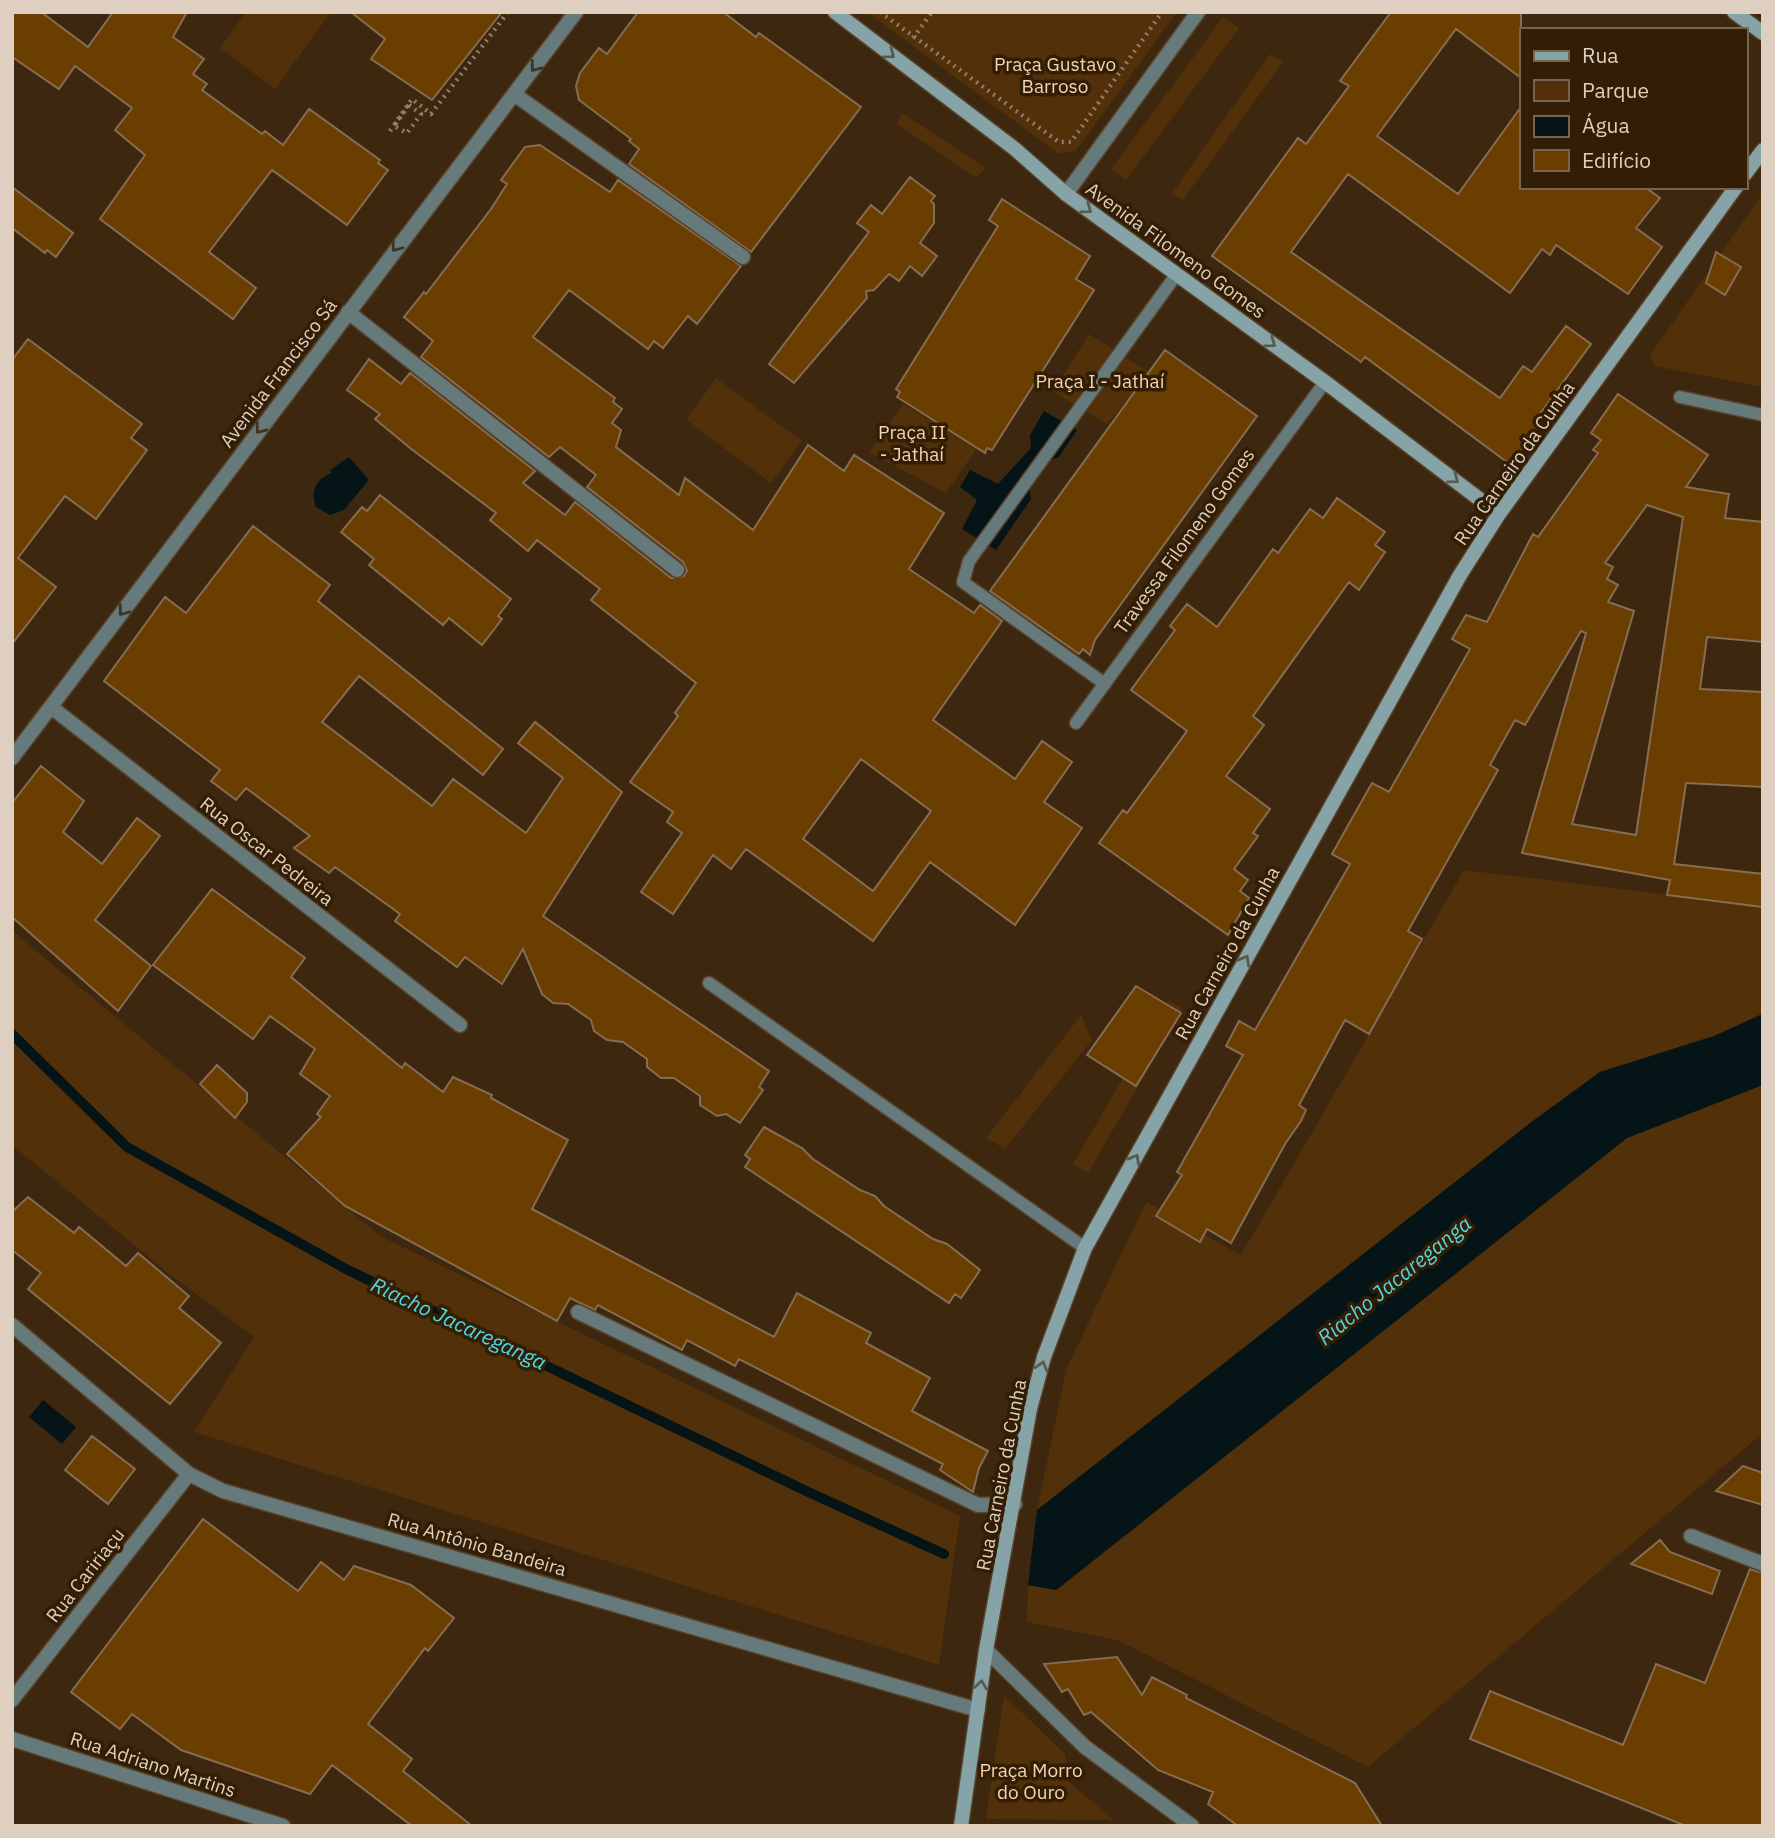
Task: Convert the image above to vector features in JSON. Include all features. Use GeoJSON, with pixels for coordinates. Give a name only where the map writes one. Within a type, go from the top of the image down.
{"type":"FeatureCollection","features":[{"type":"Feature","properties":{"kind":"street","name":"Avenida Francisco Sá"},"geometry":{"type":"LineString","coordinates":[[12,758],[576,12]]}},
{"type":"Feature","properties":{"kind":"street","name":"Avenida Filomeno Gomes"},"geometry":{"type":"LineString","coordinates":[[835,12],[1015,149],[1066,194],[1325,382],[1499,514]]}},
{"type":"Feature","properties":{"kind":"street"},"geometry":{"type":"LineString","coordinates":[[1066,194],[1199,12]]}},
{"type":"Feature","properties":{"kind":"street"},"geometry":{"type":"LineString","coordinates":[[1734,12],[1763,33]]}},
{"type":"Feature","properties":{"kind":"street"},"geometry":{"type":"LineString","coordinates":[[514,94],[743,257]]}},
{"type":"Feature","properties":{"kind":"street"},"geometry":{"type":"LineString","coordinates":[[1747,171],[1763,150]]}},
{"type":"Feature","properties":{"kind":"street","name":"Rua Carneiro da Cunha"},"geometry":{"type":"LineString","coordinates":[[961,1826],[986,1650],[1015,1504],[1030,1409],[1044,1357],[1085,1248],[1460,575],[1499,514],[1735,189]]}},
{"type":"Feature","properties":{"kind":"street"},"geometry":{"type":"LineString","coordinates":[[348,313],[677,570]]}},
{"type":"Feature","properties":{"kind":"street","name":"Rua Oscar Pedreira"},"geometry":{"type":"LineString","coordinates":[[51,707],[460,1025]]}},
{"type":"Feature","properties":{"kind":"street"},"geometry":{"type":"LineString","coordinates":[[578,1312],[978,1505],[1015,1504]]}},
{"type":"Feature","properties":{"kind":"street","name":"Rua Antônio Bandeira"},"geometry":{"type":"LineString","coordinates":[[12,1325],[189,1474],[223,1491],[978,1710]]}},
{"type":"Feature","properties":{"kind":"street","name":"Rua Caririaçu"},"geometry":{"type":"LineString","coordinates":[[12,1700],[189,1474]]}},
{"type":"Feature","properties":{"kind":"street"},"geometry":{"type":"LineString","coordinates":[[1691,1536],[1763,1564]]}},
{"type":"Feature","properties":{"kind":"street"},"geometry":{"type":"LineString","coordinates":[[986,1650],[1085,1747],[1192,1826]]}},
{"type":"Feature","properties":{"kind":"street","name":"Rua Adriano Martins"},"geometry":{"type":"LineString","coordinates":[[12,1738],[283,1826]]}},
{"type":"Feature","properties":{"kind":"lane"},"geometry":{"type":"LineString","coordinates":[[1105,684],[964,582],[964,573],[968,561],[1176,275]]}},
{"type":"Feature","properties":{"kind":"lane","name":"Travessa Filomeno Gomes"},"geometry":{"type":"LineString","coordinates":[[1076,723],[1325,382]]}},
{"type":"Feature","properties":{"kind":"lane"},"geometry":{"type":"LineString","coordinates":[[1680,397],[1763,415]]}},
{"type":"Feature","properties":{"kind":"lane"},"geometry":{"type":"LineString","coordinates":[[709,983],[1085,1248]]}},
{"type":"Feature","properties":{"kind":"path"},"geometry":{"type":"LineString","coordinates":[[392,129],[412,99],[431,114],[508,12]]}},
{"type":"Feature","properties":{"kind":"path"},"geometry":{"type":"LineString","coordinates":[[880,12],[1059,142],[1071,142],[1162,12]]}},
{"type":"Feature","properties":{"kind":"path"},"geometry":{"type":"LineString","coordinates":[[913,38],[932,12]]}},
{"type":"Feature","properties":{"kind":"path"},"geometry":{"type":"LineString","coordinates":[[409,105],[421,114],[407,133],[392,129],[409,105]]}},
{"type":"Feature","properties":{"kind":"green space"},"geometry":{"type":"Polygon","coordinates":[[[246,12],[331,12],[275,89],[220,48],[246,12]]]}},
{"type":"Feature","properties":{"kind":"green space","name":"Praça Gustavo Barroso"},"geometry":{"type":"Polygon","coordinates":[[[867,12],[1177,12],[1076,151],[1059,154],[867,12]]]}},
{"type":"Feature","properties":{"kind":"green space"},"geometry":{"type":"Polygon","coordinates":[[[1223,17],[1239,28],[1126,180],[1111,169],[1223,17]]]}},
{"type":"Feature","properties":{"kind":"green space"},"geometry":{"type":"Polygon","coordinates":[[[1270,54],[1283,62],[1183,200],[1172,193],[1270,54]]]}},
{"type":"Feature","properties":{"kind":"green space"},"geometry":{"type":"Polygon","coordinates":[[[902,113],[986,168],[976,178],[897,124],[902,113]]]}},
{"type":"Feature","properties":{"kind":"green space"},"geometry":{"type":"Polygon","coordinates":[[[1763,193],[1763,387],[1654,366],[1650,355],[1763,193]]]}},
{"type":"Feature","properties":{"kind":"green space","name":"Praça I - Jathaí"},"geometry":{"type":"Polygon","coordinates":[[[1089,334],[1150,373],[1107,424],[1053,392],[1089,334]]]}},
{"type":"Feature","properties":{"kind":"green space"},"geometry":{"type":"Polygon","coordinates":[[[716,378],[802,441],[771,483],[686,420],[716,378]]]}},
{"type":"Feature","properties":{"kind":"green space","name":"Praça II - Jathaí"},"geometry":{"type":"Polygon","coordinates":[[[903,404],[977,448],[946,493],[869,452],[903,404]]]}},
{"type":"Feature","properties":{"kind":"green space"},"geometry":{"type":"Polygon","coordinates":[[[1464,870],[1763,906],[1763,1013],[1714,1036],[1600,1072],[1037,1510],[1066,1370],[1146,1202],[1241,1255],[1464,870]]]}},
{"type":"Feature","properties":{"kind":"green space"},"geometry":{"type":"Polygon","coordinates":[[[12,931],[382,1237],[960,1516],[939,1665],[194,1432],[254,1337],[172,1276],[12,1145],[12,931]]]}},
{"type":"Feature","properties":{"kind":"green space"},"geometry":{"type":"Polygon","coordinates":[[[1168,1000],[1183,1009],[1088,1173],[1073,1164],[1168,1000]]]}},
{"type":"Feature","properties":{"kind":"green space"},"geometry":{"type":"Polygon","coordinates":[[[1081,1015],[1092,1040],[1005,1149],[986,1138],[1081,1015]]]}},
{"type":"Feature","properties":{"kind":"green space"},"geometry":{"type":"Polygon","coordinates":[[[1763,1085],[1763,1433],[1368,1767],[1117,1640],[1027,1622],[1028,1585],[1057,1590],[1627,1138],[1763,1085]]]}},
{"type":"Feature","properties":{"kind":"green space","name":"Praça Morro do Ouro"},"geometry":{"type":"Polygon","coordinates":[[[1004,1695],[1065,1754],[1069,1782],[1114,1820],[986,1819],[1004,1695]]]}},
{"type":"Feature","properties":{"kind":"water"},"geometry":{"type":"Polygon","coordinates":[[[1044,411],[1077,430],[1059,457],[1043,462],[1029,484],[1031,499],[996,550],[962,529],[977,500],[960,487],[970,470],[998,484],[1031,448],[1030,435],[1044,411]]]}},
{"type":"Feature","properties":{"kind":"water"},"geometry":{"type":"Polygon","coordinates":[[[349,457],[369,480],[344,510],[330,515],[316,507],[314,491],[322,478],[332,473],[330,470],[349,457]]]}},
{"type":"Feature","properties":{"kind":"water"},"geometry":{"type":"Polygon","coordinates":[[[1763,1014],[1763,1085],[1627,1138],[1056,1590],[1028,1585],[1037,1510],[1530,1123],[1600,1072],[1714,1036],[1763,1014]]]}},
{"type":"Feature","properties":{"kind":"water"},"geometry":{"type":"Polygon","coordinates":[[[43,1400],[76,1427],[62,1444],[29,1417],[43,1400]]]}},
{"type":"Feature","properties":{"kind":"building"},"geometry":{"type":"Polygon","coordinates":[[[12,12],[41,12],[88,47],[113,12],[187,12],[173,37],[204,59],[193,74],[207,84],[202,90],[262,134],[265,131],[283,145],[309,109],[380,160],[378,163],[388,170],[347,225],[272,170],[209,252],[256,288],[233,319],[100,219],[145,155],[115,130],[132,108],[75,66],[59,89],[12,57],[12,12]]]}},
{"type":"Feature","properties":{"kind":"building"},"geometry":{"type":"Polygon","coordinates":[[[351,12],[502,12],[432,100],[371,59],[385,39],[351,12]]]}},
{"type":"Feature","properties":{"kind":"building"},"geometry":{"type":"Polygon","coordinates":[[[638,12],[723,12],[756,37],[759,33],[861,107],[751,252],[629,164],[639,149],[629,141],[631,139],[579,100],[576,86],[580,73],[599,48],[607,54],[638,12]]]}},
{"type":"Feature","properties":{"kind":"building"},"geometry":{"type":"Polygon","coordinates":[[[1391,12],[1521,12],[1520,77],[1456,29],[1377,136],[1458,194],[1520,108],[1520,189],[1648,189],[1660,198],[1636,228],[1662,247],[1628,294],[1556,245],[1550,255],[1542,249],[1510,293],[1348,174],[1291,252],[1500,398],[1523,366],[1532,372],[1566,326],[1591,344],[1534,422],[1539,426],[1511,465],[1365,357],[1361,362],[1212,256],[1298,138],[1306,144],[1349,86],[1340,81],[1391,12]]]}},
{"type":"Feature","properties":{"kind":"building"},"geometry":{"type":"Polygon","coordinates":[[[540,145],[610,192],[618,180],[741,266],[697,324],[688,316],[663,348],[654,341],[648,349],[569,290],[533,337],[615,398],[613,402],[622,409],[612,423],[621,430],[616,447],[679,495],[685,478],[753,530],[808,445],[844,471],[854,455],[944,513],[909,569],[974,613],[980,605],[1002,621],[933,720],[1015,779],[1042,741],[1072,762],[1044,802],[1082,828],[1015,925],[930,862],[873,941],[746,849],[731,869],[713,855],[673,914],[641,892],[682,833],[667,822],[673,812],[630,782],[678,716],[675,713],[696,683],[591,600],[600,589],[537,540],[528,551],[490,520],[496,513],[410,448],[375,419],[380,414],[347,390],[369,359],[401,384],[410,373],[535,471],[523,483],[565,515],[575,502],[671,578],[684,576],[687,571],[683,562],[587,487],[596,475],[560,447],[549,457],[421,357],[433,341],[404,317],[424,292],[426,294],[491,209],[507,184],[501,180],[525,147],[540,145]],[[861,759],[803,839],[873,891],[931,811],[861,759]]]}},
{"type":"Feature","properties":{"kind":"building"},"geometry":{"type":"Polygon","coordinates":[[[910,177],[935,196],[931,201],[934,204],[934,223],[920,243],[937,256],[922,276],[910,266],[899,281],[889,274],[874,290],[866,291],[867,298],[794,383],[769,364],[869,232],[857,223],[871,205],[882,214],[910,177]]]}},
{"type":"Feature","properties":{"kind":"building"},"geometry":{"type":"Polygon","coordinates":[[[12,187],[73,233],[56,257],[47,250],[45,253],[12,228],[12,187]]]}},
{"type":"Feature","properties":{"kind":"building"},"geometry":{"type":"Polygon","coordinates":[[[1002,199],[1090,256],[1076,279],[1094,290],[992,450],[987,448],[985,453],[897,397],[900,392],[896,389],[998,226],[989,220],[1002,199]]]}},
{"type":"Feature","properties":{"kind":"building"},"geometry":{"type":"Polygon","coordinates":[[[1716,252],[1741,267],[1725,295],[1706,283],[1716,252]]]}},
{"type":"Feature","properties":{"kind":"building"},"geometry":{"type":"Polygon","coordinates":[[[28,339],[142,424],[131,438],[147,450],[96,519],[65,496],[18,558],[56,587],[12,644],[12,360],[28,339]]]}},
{"type":"Feature","properties":{"kind":"building"},"geometry":{"type":"Polygon","coordinates":[[[1165,350],[1257,416],[1095,640],[1090,655],[1083,649],[1079,654],[990,591],[1165,350]]]}},
{"type":"Feature","properties":{"kind":"building"},"geometry":{"type":"Polygon","coordinates":[[[1618,394],[1708,455],[1686,487],[1729,494],[1725,518],[1763,522],[1763,642],[1707,637],[1700,689],[1763,692],[1763,787],[1686,783],[1674,864],[1763,874],[1763,907],[1667,895],[1670,880],[1522,853],[1586,633],[1581,631],[1525,725],[1515,720],[1490,765],[1498,770],[1408,931],[1422,939],[1369,1034],[1345,1020],[1299,1105],[1306,1110],[1301,1121],[1285,1144],[1231,1243],[1207,1229],[1200,1242],[1156,1216],[1182,1175],[1177,1172],[1243,1055],[1226,1046],[1239,1021],[1255,1030],[1350,864],[1332,854],[1346,829],[1372,783],[1389,792],[1470,649],[1452,639],[1466,615],[1487,622],[1533,534],[1538,537],[1598,453],[1593,450],[1601,440],[1591,433],[1618,394]],[[1647,505],[1605,563],[1613,567],[1607,579],[1618,585],[1608,602],[1634,611],[1572,824],[1636,835],[1683,517],[1647,505]]]}},
{"type":"Feature","properties":{"kind":"building"},"geometry":{"type":"Polygon","coordinates":[[[380,495],[511,599],[498,616],[502,619],[482,645],[449,618],[443,625],[369,565],[374,559],[341,532],[362,507],[367,511],[380,495]]]}},
{"type":"Feature","properties":{"kind":"building"},"geometry":{"type":"Polygon","coordinates":[[[1337,498],[1385,532],[1375,545],[1385,552],[1359,590],[1349,582],[1253,716],[1264,725],[1226,776],[1270,809],[1253,833],[1258,836],[1234,869],[1248,880],[1240,891],[1249,898],[1228,935],[1099,843],[1123,810],[1127,813],[1187,731],[1131,690],[1175,630],[1170,626],[1187,604],[1217,627],[1273,549],[1278,553],[1310,509],[1323,518],[1337,498]]]}},
{"type":"Feature","properties":{"kind":"building"},"geometry":{"type":"Polygon","coordinates":[[[253,526],[330,585],[318,601],[503,749],[483,775],[359,676],[322,722],[432,806],[453,779],[526,833],[563,778],[518,743],[535,722],[622,792],[543,916],[769,1071],[759,1087],[763,1090],[740,1123],[726,1114],[717,1116],[700,1105],[700,1096],[674,1078],[661,1078],[647,1067],[647,1059],[623,1042],[607,1040],[594,1031],[591,1020],[568,1004],[553,1003],[542,994],[523,949],[502,984],[465,957],[457,967],[395,921],[400,914],[335,867],[329,873],[294,848],[310,836],[246,788],[236,800],[211,781],[220,770],[104,681],[165,597],[186,613],[253,526]]]}},
{"type":"Feature","properties":{"kind":"building"},"geometry":{"type":"Polygon","coordinates":[[[41,766],[84,801],[63,832],[102,864],[137,818],[160,836],[95,920],[151,966],[118,1011],[12,917],[12,803],[41,766]]]}},
{"type":"Feature","properties":{"kind":"building"},"geometry":{"type":"Polygon","coordinates":[[[212,889],[305,958],[291,977],[402,1068],[405,1063],[443,1092],[453,1077],[492,1095],[491,1098],[568,1140],[532,1209],[774,1337],[797,1293],[871,1333],[866,1343],[930,1378],[912,1411],[988,1451],[979,1468],[973,1492],[940,1470],[943,1464],[739,1359],[735,1366],[687,1340],[682,1350],[598,1305],[595,1310],[570,1298],[557,1321],[345,1206],[287,1154],[321,1117],[317,1114],[330,1096],[300,1074],[315,1049],[270,1016],[253,1039],[153,965],[212,889]]]}},
{"type":"Feature","properties":{"kind":"building"},"geometry":{"type":"Polygon","coordinates":[[[1136,986],[1181,1013],[1136,1086],[1087,1055],[1136,986]]]}},
{"type":"Feature","properties":{"kind":"building"},"geometry":{"type":"Polygon","coordinates":[[[217,1065],[247,1093],[247,1102],[235,1118],[200,1084],[217,1065]]]}},
{"type":"Feature","properties":{"kind":"building"},"geometry":{"type":"Polygon","coordinates":[[[764,1127],[802,1148],[813,1159],[860,1190],[875,1196],[884,1206],[933,1239],[947,1244],[980,1270],[961,1298],[955,1294],[949,1303],[745,1167],[750,1159],[745,1155],[764,1127]]]}},
{"type":"Feature","properties":{"kind":"building"},"geometry":{"type":"Polygon","coordinates":[[[28,1197],[74,1233],[79,1227],[126,1266],[138,1253],[189,1296],[179,1308],[221,1343],[170,1404],[28,1289],[41,1273],[12,1250],[12,1212],[28,1197]]]}},
{"type":"Feature","properties":{"kind":"building"},"geometry":{"type":"Polygon","coordinates":[[[92,1436],[135,1469],[108,1504],[65,1470],[92,1436]]]}},
{"type":"Feature","properties":{"kind":"building"},"geometry":{"type":"Polygon","coordinates":[[[1743,1466],[1763,1473],[1763,1505],[1716,1491],[1743,1466]]]}},
{"type":"Feature","properties":{"kind":"building"},"geometry":{"type":"Polygon","coordinates":[[[203,1519],[298,1591],[321,1562],[344,1580],[354,1566],[411,1585],[454,1618],[428,1651],[425,1648],[368,1724],[412,1759],[403,1771],[472,1826],[412,1826],[332,1765],[310,1794],[181,1750],[132,1714],[120,1729],[71,1692],[203,1519]]]}},
{"type":"Feature","properties":{"kind":"building"},"geometry":{"type":"Polygon","coordinates":[[[1660,1540],[1670,1552],[1720,1571],[1712,1594],[1631,1564],[1660,1540]]]}},
{"type":"Feature","properties":{"kind":"building"},"geometry":{"type":"Polygon","coordinates":[[[1750,1569],[1763,1573],[1763,1826],[1686,1826],[1470,1739],[1490,1691],[1623,1745],[1656,1664],[1705,1683],[1750,1569]]]}},
{"type":"Feature","properties":{"kind":"building"},"geometry":{"type":"Polygon","coordinates":[[[1117,1657],[1142,1695],[1152,1677],[1187,1695],[1186,1698],[1355,1783],[1382,1826],[1238,1826],[1208,1804],[1213,1792],[1158,1770],[1091,1712],[1084,1715],[1068,1689],[1062,1692],[1044,1664],[1117,1657]]]}},
{"type":"Feature","properties":{"kind":"waterway","name":"Riacho Jacareganga"},"geometry":{"type":"LineString","coordinates":[[12,1034],[127,1147],[348,1270],[804,1490],[944,1554]]}}]}
